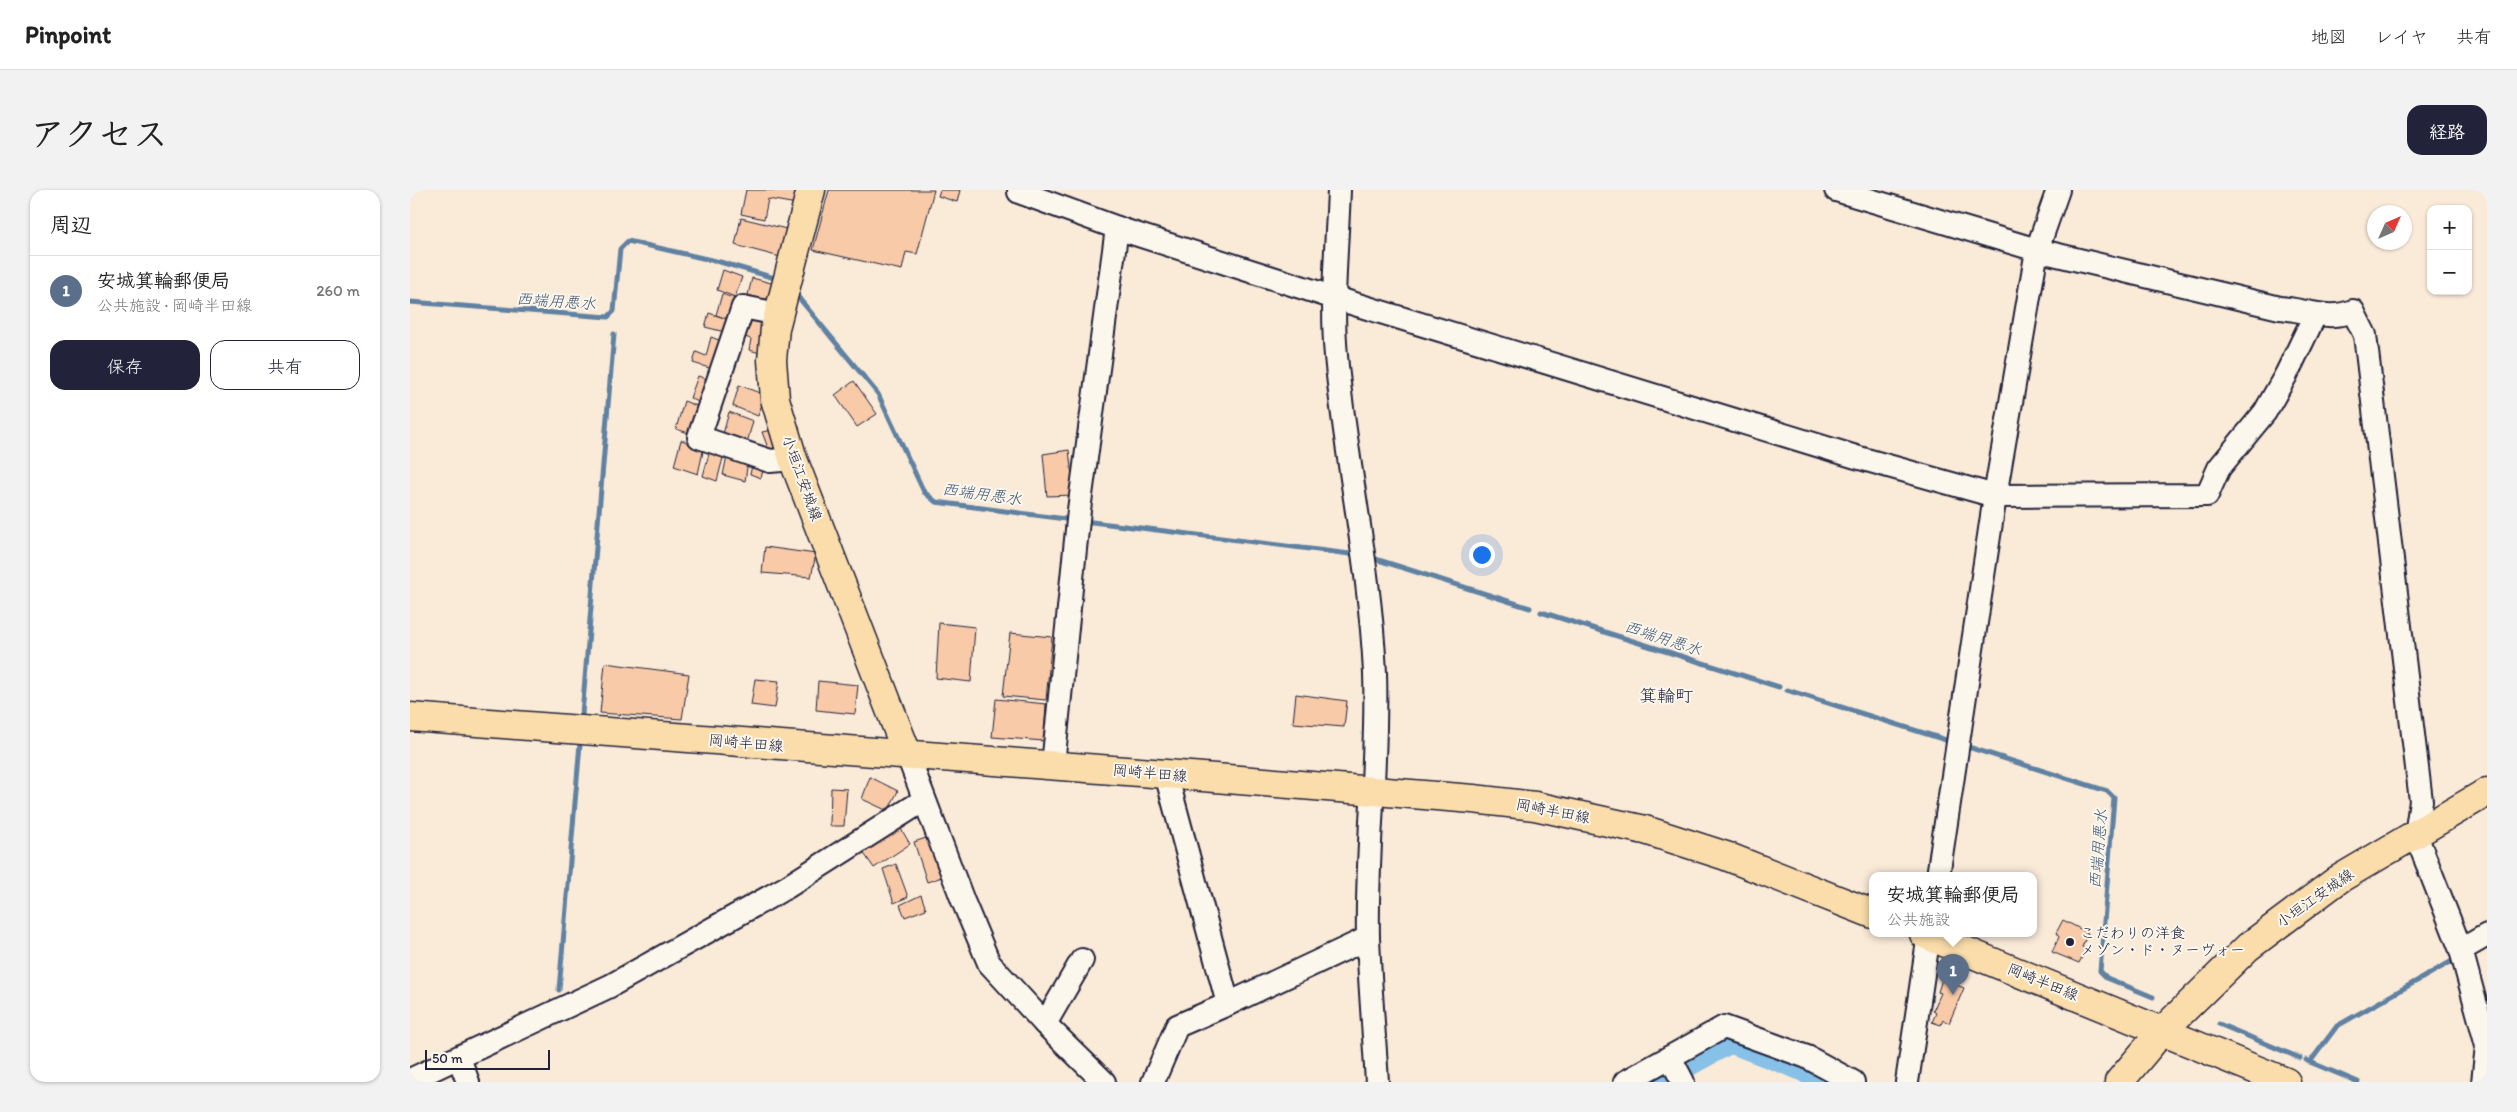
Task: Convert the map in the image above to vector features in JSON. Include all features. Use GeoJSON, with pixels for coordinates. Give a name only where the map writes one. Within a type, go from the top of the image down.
{"type":"FeatureCollection","features":[{"type":"Feature","properties":{"kind":"main road","name":"小垣江安城線"},"geometry":{"type":"LineString","coordinates":[[811,190],[778,314],[772,360],[775,399],[793,459],[908,756]]}},
{"type":"Feature","properties":{"kind":"main road","name":"岡崎半田線"},"geometry":{"type":"LineString","coordinates":[[410,717],[908,756],[1054,765],[1535,806],[1645,830],[1726,856],[1869,912]]}},
{"type":"Feature","properties":{"kind":"main road","name":"小垣江安城線"},"geometry":{"type":"LineString","coordinates":[[2119,1082],[2162,1031],[2248,947],[2339,878],[2416,835],[2487,792]]}},
{"type":"Feature","properties":{"kind":"main road","name":"岡崎半田線"},"geometry":{"type":"LineString","coordinates":[[1934,937],[2286,1082]]}},
{"type":"Feature","properties":{"kind":"street"},"geometry":{"type":"LineString","coordinates":[[1340,190],[1335,298],[1336,355],[1369,590],[1375,674],[1375,738],[1371,791],[1368,938],[1377,1082]]}},
{"type":"Feature","properties":{"kind":"street"},"geometry":{"type":"LineString","coordinates":[[1836,190],[2037,250],[2314,315],[2341,316],[2353,311],[2365,335],[2421,801],[2416,835],[2461,950],[2487,1046],[2483,1082]]}},
{"type":"Feature","properties":{"kind":"street"},"geometry":{"type":"LineString","coordinates":[[1939,872],[1995,496],[2037,250],[2058,190]]}},
{"type":"Feature","properties":{"kind":"street"},"geometry":{"type":"LineString","coordinates":[[1019,192],[1049,196],[1116,228],[1335,298],[1856,457],[1995,496],[2207,495],[2219,468],[2265,412],[2286,375],[2314,315]]}},
{"type":"Feature","properties":{"kind":"street"},"geometry":{"type":"LineString","coordinates":[[1054,765],[1079,510],[1116,228]]}},
{"type":"Feature","properties":{"kind":"street"},"geometry":{"type":"LineString","coordinates":[[778,314],[743,307],[699,437],[770,461],[793,459]]}},
{"type":"Feature","properties":{"kind":"street"},"geometry":{"type":"LineString","coordinates":[[908,756],[989,962],[1045,1024],[1104,1082]]}},
{"type":"Feature","properties":{"kind":"street"},"geometry":{"type":"LineString","coordinates":[[1166,774],[1228,1004]]}},
{"type":"Feature","properties":{"kind":"street"},"geometry":{"type":"LineString","coordinates":[[410,1080],[610,986],[787,887],[924,800]]}},
{"type":"Feature","properties":{"kind":"street"},"geometry":{"type":"LineString","coordinates":[[2461,950],[2487,935]]}},
{"type":"Feature","properties":{"kind":"street"},"geometry":{"type":"LineString","coordinates":[[1907,1082],[1927,937]]}},
{"type":"Feature","properties":{"kind":"street"},"geometry":{"type":"LineString","coordinates":[[1153,1082],[1177,1026],[1368,938]]}},
{"type":"Feature","properties":{"kind":"street"},"geometry":{"type":"LineString","coordinates":[[1045,1024],[1082,960]]}},
{"type":"Feature","properties":{"kind":"street"},"geometry":{"type":"LineString","coordinates":[[1625,1082],[1724,1027],[1807,1057],[1853,1082]]}},
{"type":"Feature","properties":{"kind":"street"},"geometry":{"type":"LineString","coordinates":[[1670,1057],[1683,1082]]}},
{"type":"Feature","properties":{"kind":"street"},"geometry":{"type":"LineString","coordinates":[[459,1058],[468,1082]]}},
{"type":"Feature","properties":{"kind":"building"},"geometry":{"type":"Polygon","coordinates":[[[746,190],[800,190],[797,204],[768,199],[764,219],[741,214],[746,190]]]}},
{"type":"Feature","properties":{"kind":"building"},"geometry":{"type":"Polygon","coordinates":[[[829,190],[934,190],[917,254],[906,252],[902,270],[813,250],[829,190]]]}},
{"type":"Feature","properties":{"kind":"building"},"geometry":{"type":"Polygon","coordinates":[[[940,190],[960,190],[957,202],[938,196],[940,190]]]}},
{"type":"Feature","properties":{"kind":"building"},"geometry":{"type":"Polygon","coordinates":[[[741,218],[795,231],[788,259],[735,245],[741,218]]]}},
{"type":"Feature","properties":{"kind":"building"},"geometry":{"type":"Polygon","coordinates":[[[723,270],[742,277],[735,297],[717,290],[723,270]]]}},
{"type":"Feature","properties":{"kind":"building"},"geometry":{"type":"Polygon","coordinates":[[[752,278],[775,284],[770,301],[748,295],[752,278]]]}},
{"type":"Feature","properties":{"kind":"building"},"geometry":{"type":"Polygon","coordinates":[[[722,294],[739,300],[733,321],[716,315],[722,294]]]}},
{"type":"Feature","properties":{"kind":"building"},"geometry":{"type":"Polygon","coordinates":[[[709,313],[733,321],[729,333],[705,327],[709,313]]]}},
{"type":"Feature","properties":{"kind":"building"},"geometry":{"type":"Polygon","coordinates":[[[751,315],[772,321],[768,355],[749,350],[751,339],[745,337],[751,315]]]}},
{"type":"Feature","properties":{"kind":"building"},"geometry":{"type":"Polygon","coordinates":[[[711,337],[724,342],[716,370],[693,363],[696,352],[706,356],[711,337]]]}},
{"type":"Feature","properties":{"kind":"building"},"geometry":{"type":"Polygon","coordinates":[[[698,376],[712,381],[705,405],[690,398],[698,376]]]}},
{"type":"Feature","properties":{"kind":"building"},"geometry":{"type":"Polygon","coordinates":[[[854,381],[877,414],[857,427],[835,395],[854,381]]]}},
{"type":"Feature","properties":{"kind":"building"},"geometry":{"type":"Polygon","coordinates":[[[739,385],[765,395],[758,416],[733,406],[739,385]]]}},
{"type":"Feature","properties":{"kind":"building"},"geometry":{"type":"Polygon","coordinates":[[[684,401],[702,408],[695,435],[676,429],[684,401]]]}},
{"type":"Feature","properties":{"kind":"building"},"geometry":{"type":"Polygon","coordinates":[[[729,412],[753,421],[747,443],[723,434],[729,412]]]}},
{"type":"Feature","properties":{"kind":"building"},"geometry":{"type":"Polygon","coordinates":[[[778,429],[786,452],[771,456],[762,432],[778,429]]]}},
{"type":"Feature","properties":{"kind":"building"},"geometry":{"type":"Polygon","coordinates":[[[681,440],[704,447],[698,474],[674,466],[681,440]]]}},
{"type":"Feature","properties":{"kind":"building"},"geometry":{"type":"Polygon","coordinates":[[[710,450],[724,454],[717,481],[703,476],[710,450]]]}},
{"type":"Feature","properties":{"kind":"building"},"geometry":{"type":"Polygon","coordinates":[[[1069,450],[1074,495],[1047,496],[1043,454],[1069,450]]]}},
{"type":"Feature","properties":{"kind":"building"},"geometry":{"type":"Polygon","coordinates":[[[727,456],[748,461],[745,481],[723,475],[727,456]]]}},
{"type":"Feature","properties":{"kind":"building"},"geometry":{"type":"Polygon","coordinates":[[[753,462],[764,467],[761,478],[750,474],[753,462]]]}},
{"type":"Feature","properties":{"kind":"building"},"geometry":{"type":"Polygon","coordinates":[[[765,547],[816,554],[811,577],[762,573],[765,547]]]}},
{"type":"Feature","properties":{"kind":"building"},"geometry":{"type":"Polygon","coordinates":[[[939,623],[975,627],[971,682],[936,678],[939,623]]]}},
{"type":"Feature","properties":{"kind":"building"},"geometry":{"type":"Polygon","coordinates":[[[1010,633],[1052,637],[1046,700],[1003,696],[1010,633]]]}},
{"type":"Feature","properties":{"kind":"building"},"geometry":{"type":"Polygon","coordinates":[[[605,663],[689,674],[682,719],[600,713],[605,663]]]}},
{"type":"Feature","properties":{"kind":"building"},"geometry":{"type":"Polygon","coordinates":[[[755,679],[779,681],[775,708],[751,705],[755,679]]]}},
{"type":"Feature","properties":{"kind":"building"},"geometry":{"type":"Polygon","coordinates":[[[818,681],[858,685],[855,714],[816,710],[818,681]]]}},
{"type":"Feature","properties":{"kind":"building"},"geometry":{"type":"Polygon","coordinates":[[[1296,694],[1347,701],[1344,727],[1293,723],[1296,694]]]}},
{"type":"Feature","properties":{"kind":"building"},"geometry":{"type":"Polygon","coordinates":[[[996,699],[1046,704],[1044,741],[992,737],[996,699]]]}},
{"type":"Feature","properties":{"kind":"building"},"geometry":{"type":"Polygon","coordinates":[[[870,777],[898,791],[888,811],[862,799],[870,777]]]}},
{"type":"Feature","properties":{"kind":"building"},"geometry":{"type":"Polygon","coordinates":[[[831,788],[847,789],[844,826],[830,826],[831,788]]]}},
{"type":"Feature","properties":{"kind":"building"},"geometry":{"type":"Polygon","coordinates":[[[900,827],[910,844],[874,868],[863,852],[900,827]]]}},
{"type":"Feature","properties":{"kind":"building"},"geometry":{"type":"Polygon","coordinates":[[[929,837],[942,877],[927,882],[914,842],[929,837]]]}},
{"type":"Feature","properties":{"kind":"building"},"geometry":{"type":"Polygon","coordinates":[[[896,864],[908,897],[894,903],[883,869],[896,864]]]}},
{"type":"Feature","properties":{"kind":"building"},"geometry":{"type":"Polygon","coordinates":[[[921,895],[926,909],[905,917],[900,905],[921,895]]]}},
{"type":"Feature","properties":{"kind":"building","name":"こだわりの洋食 メゾン・ド・ヌーヴォー"},"geometry":{"type":"Polygon","coordinates":[[[2063,920],[2088,933],[2082,947],[2086,949],[2079,963],[2052,952],[2059,937],[2056,933],[2063,920]]]}},
{"type":"Feature","properties":{"kind":"building"},"geometry":{"type":"Polygon","coordinates":[[[1942,979],[1964,988],[1949,1023],[1943,1020],[1941,1025],[1932,1022],[1936,1013],[1933,1011],[1941,993],[1938,992],[1942,979]]]}},
{"type":"Feature","properties":{"kind":"waterway","name":"西端用悪水"},"geometry":{"type":"LineString","coordinates":[[410,302],[608,317],[614,311],[620,249],[628,241],[720,262],[778,279]]}},
{"type":"Feature","properties":{"kind":"waterway","name":"西端用悪水"},"geometry":{"type":"LineString","coordinates":[[794,292],[878,394],[924,492],[936,502],[1073,520]]}},
{"type":"Feature","properties":{"kind":"waterway"},"geometry":{"type":"LineString","coordinates":[[582,714],[614,334]]}},
{"type":"Feature","properties":{"kind":"waterway","name":"西端用悪水"},"geometry":{"type":"LineString","coordinates":[[1084,521],[1350,554]]}},
{"type":"Feature","properties":{"kind":"waterway","name":"西端用悪水"},"geometry":{"type":"LineString","coordinates":[[1369,557],[1530,608]]}},
{"type":"Feature","properties":{"kind":"waterway","name":"西端用悪水"},"geometry":{"type":"LineString","coordinates":[[1541,612],[1779,687]]}},
{"type":"Feature","properties":{"kind":"waterway","name":"西端用悪水"},"geometry":{"type":"LineString","coordinates":[[1787,690],[1949,741]]}},
{"type":"Feature","properties":{"kind":"waterway"},"geometry":{"type":"LineString","coordinates":[[559,990],[580,744]]}},
{"type":"Feature","properties":{"kind":"waterway","name":"西端用悪水"},"geometry":{"type":"LineString","coordinates":[[1965,746],[2107,791],[2114,798],[2100,971],[2107,978],[2153,997]]}},
{"type":"Feature","properties":{"kind":"waterway","name":"西端用悪水"},"geometry":{"type":"LineString","coordinates":[[2306,1060],[2310,1062],[2337,1026],[2454,960]]}},
{"type":"Feature","properties":{"kind":"waterway","name":"西端用悪水"},"geometry":{"type":"LineString","coordinates":[[2219,1024],[2300,1058]]}},
{"type":"Feature","properties":{"kind":"waterway"},"geometry":{"type":"LineString","coordinates":[[1650,1082],[1730,1038],[1803,1066],[1829,1082]]}},
{"type":"Feature","properties":{"kind":"waterway"},"geometry":{"type":"LineString","coordinates":[[2310,1062],[2358,1082]]}},
{"type":"Feature","properties":{"kind":"place","name":"こだわりの洋食 メゾン・ド・ヌーヴォー"},"geometry":{"type":"Point","coordinates":[2070,942]}},
{"type":"Feature","properties":{"kind":"place","name":"安城箕輪郵便局"},"geometry":{"type":"Point","coordinates":[1953,995]}},
{"type":"Feature","properties":{"kind":"district","name":"箕輪町"},"geometry":{"type":"Point","coordinates":[1666,696]}}]}
